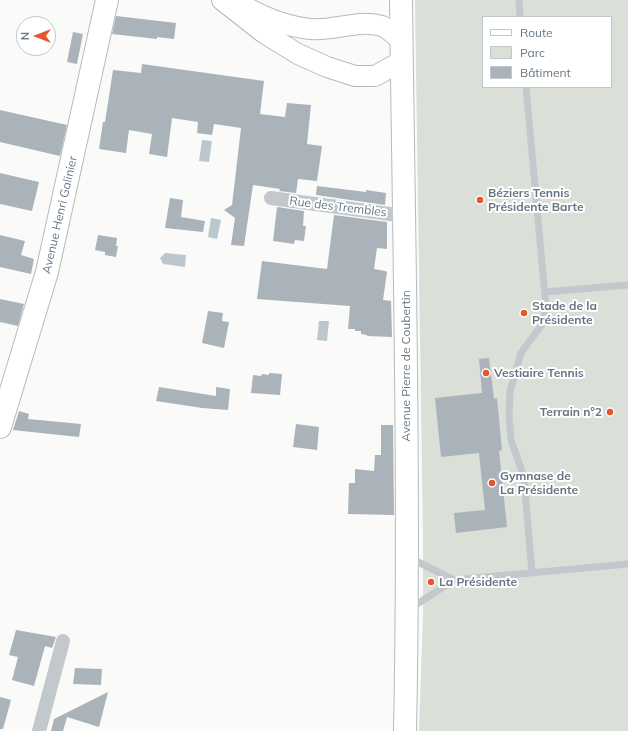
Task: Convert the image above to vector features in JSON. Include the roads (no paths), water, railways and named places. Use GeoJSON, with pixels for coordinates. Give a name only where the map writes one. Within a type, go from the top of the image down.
{"type":"FeatureCollection","features":[{"type":"Feature","properties":{"kind":"main road","name":"Avenue Henri Galinier"},"geometry":{"type":"LineString","coordinates":[[0,427],[47,272],[107,0]]}},
{"type":"Feature","properties":{"kind":"main road"},"geometry":{"type":"LineString","coordinates":[[222,0],[264,33],[298,54],[327,67],[355,76],[375,76],[402,51],[383,26],[349,25],[312,29],[289,25],[265,17],[235,0]]}},
{"type":"Feature","properties":{"kind":"main road","name":"Avenue Pierre de Coubertin"},"geometry":{"type":"LineString","coordinates":[[402,1],[407,557],[405,731]]}},
{"type":"Feature","properties":{"kind":"street","name":"Rue des Trembles"},"geometry":{"type":"LineString","coordinates":[[271,198],[404,216]]}},
{"type":"Feature","properties":{"kind":"street"},"geometry":{"type":"LineString","coordinates":[[39,731],[63,641]]}},
{"type":"Feature","properties":{"kind":"lane"},"geometry":{"type":"LineString","coordinates":[[519,0],[520,16]]}},
{"type":"Feature","properties":{"kind":"lane"},"geometry":{"type":"LineString","coordinates":[[526,88],[546,308],[543,323],[522,353],[510,391],[509,417],[511,440],[524,477],[532,573]]}},
{"type":"Feature","properties":{"kind":"lane"},"geometry":{"type":"LineString","coordinates":[[545,292],[628,285]]}},
{"type":"Feature","properties":{"kind":"lane"},"geometry":{"type":"LineString","coordinates":[[407,557],[454,580]]}},
{"type":"Feature","properties":{"kind":"lane"},"geometry":{"type":"LineString","coordinates":[[407,610],[454,580],[628,564]]}},
{"type":"Feature","properties":{"kind":"place","name":"Béziers Tennis Présidente Barte"},"geometry":{"type":"Point","coordinates":[480,200]}},
{"type":"Feature","properties":{"kind":"place","name":"Stade de la Présidente"},"geometry":{"type":"Point","coordinates":[524,313]}},
{"type":"Feature","properties":{"kind":"place","name":"Vestiaire Tennis"},"geometry":{"type":"Point","coordinates":[486,373]}},
{"type":"Feature","properties":{"kind":"place","name":"Terrain n°2"},"geometry":{"type":"Point","coordinates":[610,412]}},
{"type":"Feature","properties":{"kind":"place","name":"Gymnase de La Présidente"},"geometry":{"type":"Point","coordinates":[492,483]}},
{"type":"Feature","properties":{"kind":"place","name":"La Présidente"},"geometry":{"type":"Point","coordinates":[431,582]}}]}
